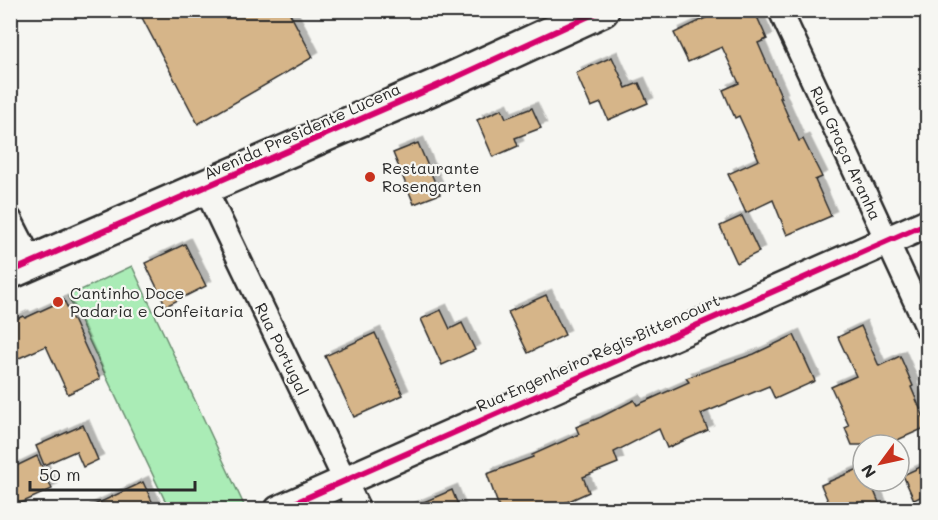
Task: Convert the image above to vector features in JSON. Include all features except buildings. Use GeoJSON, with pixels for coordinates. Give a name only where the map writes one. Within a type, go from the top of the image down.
{"type":"FeatureCollection","features":[{"type":"Feature","properties":{"kind":"main road","name":"Avenida Presidente Lucena"},"geometry":{"type":"LineString","coordinates":[[21,267],[441,84],[602,10]]}},
{"type":"Feature","properties":{"kind":"street","name":"Rua Graça Aranha"},"geometry":{"type":"LineString","coordinates":[[780,10],[927,329]]}},
{"type":"Feature","properties":{"kind":"street","name":"Rua Portugal"},"geometry":{"type":"LineString","coordinates":[[204,188],[359,510]]}},
{"type":"Feature","properties":{"kind":"street"},"geometry":{"type":"LineString","coordinates":[[10,219],[21,267]]}},
{"type":"Feature","properties":{"kind":"street","name":"Rua Engenheiro Régis Bittencourt"},"geometry":{"type":"LineString","coordinates":[[279,510],[927,223]]}},
{"type":"Feature","properties":{"kind":"green space"},"geometry":{"type":"Polygon","coordinates":[[[132,266],[244,505],[233,509],[169,509],[68,296],[132,266]]]}},
{"type":"Feature","properties":{"kind":"cycle path"},"geometry":{"type":"LineString","coordinates":[[10,272],[441,84],[602,10]]}},
{"type":"Feature","properties":{"kind":"cycle path"},"geometry":{"type":"LineString","coordinates":[[279,510],[928,223]]}},
{"type":"Feature","properties":{"kind":"place","name":"Restaurante Rosengarten"},"geometry":{"type":"Point","coordinates":[370,177]}},
{"type":"Feature","properties":{"kind":"place","name":"Cantinho Doce Padaria e Confeitaria"},"geometry":{"type":"Point","coordinates":[58,302]}}]}
